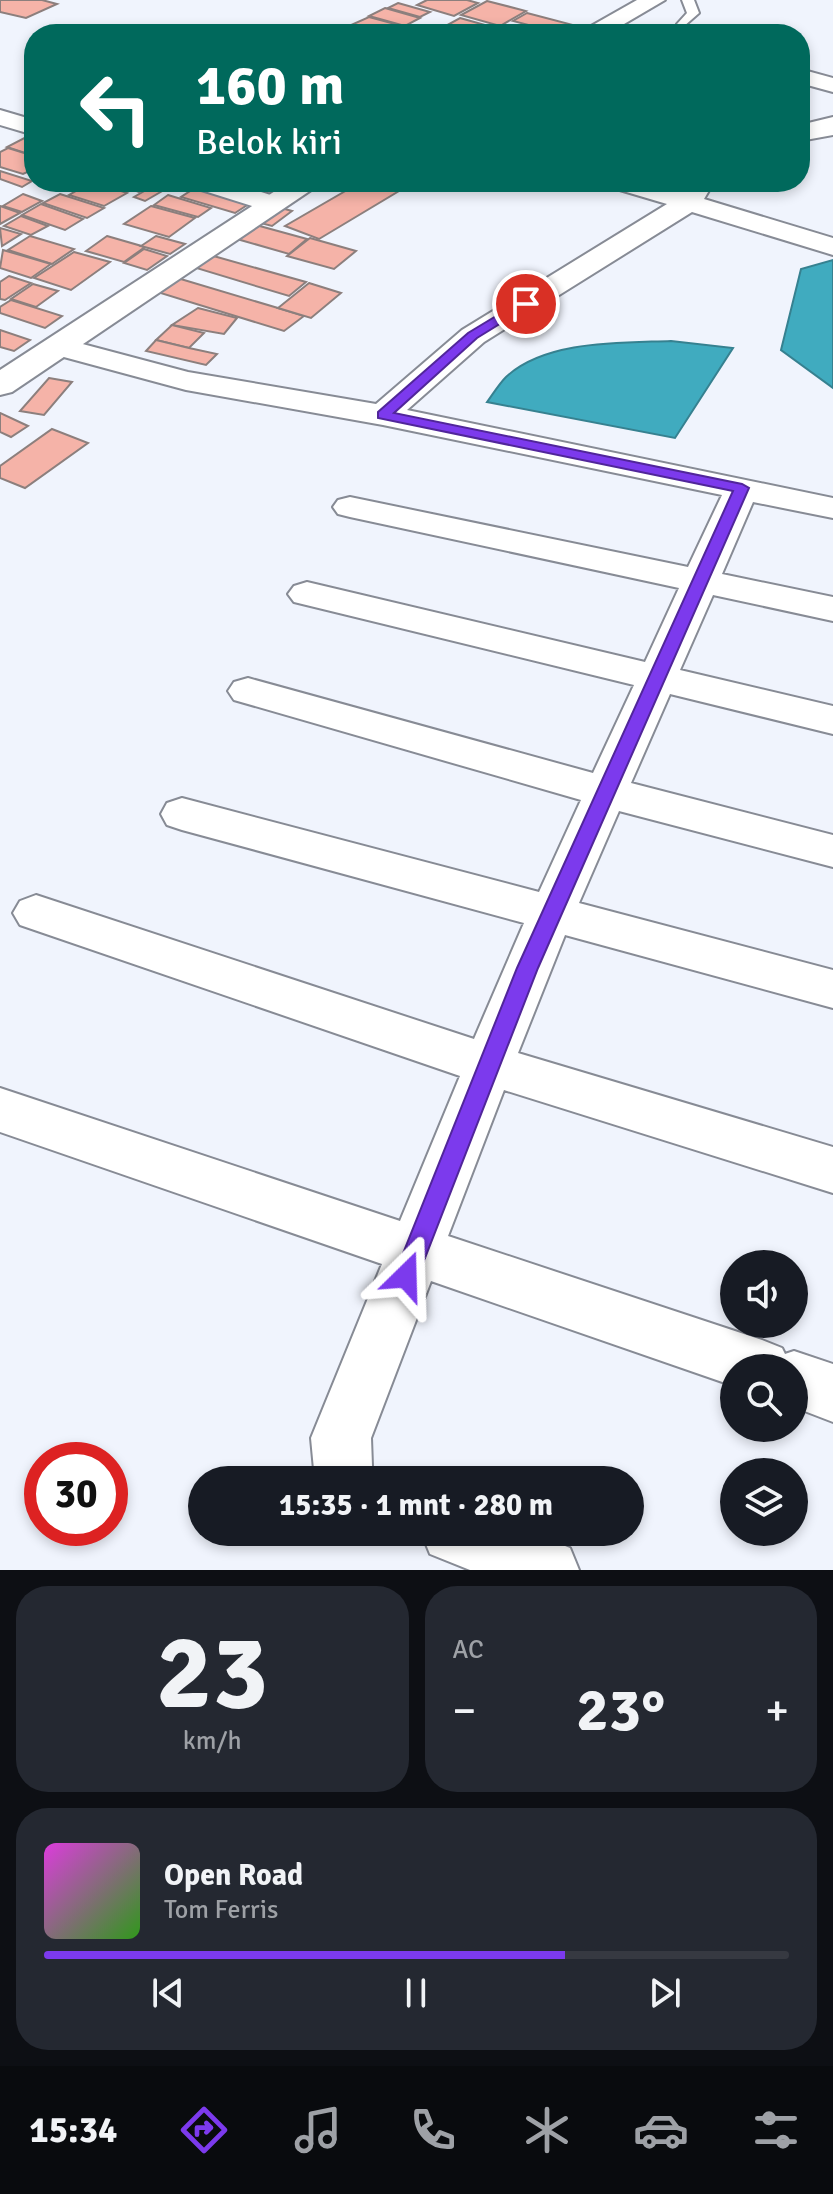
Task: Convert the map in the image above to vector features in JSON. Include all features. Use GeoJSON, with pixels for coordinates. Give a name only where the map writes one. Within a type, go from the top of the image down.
{"type":"FeatureCollection","features":[{"type":"Feature","properties":{"kind":"street"},"geometry":{"type":"LineString","coordinates":[[608,24],[654,0]]}},
{"type":"Feature","properties":{"kind":"street"},"geometry":{"type":"LineString","coordinates":[[810,79],[833,85]]}},
{"type":"Feature","properties":{"kind":"street"},"geometry":{"type":"LineString","coordinates":[[0,117],[24,125]]}},
{"type":"Feature","properties":{"kind":"street"},"geometry":{"type":"LineString","coordinates":[[810,132],[824,130],[833,124]]}},
{"type":"Feature","properties":{"kind":"street"},"geometry":{"type":"LineString","coordinates":[[234,192],[271,204]]}},
{"type":"Feature","properties":{"kind":"street"},"geometry":{"type":"LineString","coordinates":[[0,385],[292,192]]}},
{"type":"Feature","properties":{"kind":"street"},"geometry":{"type":"LineString","coordinates":[[383,415],[473,336],[695,192],[768,224],[833,247]]}},
{"type":"Feature","properties":{"kind":"street"},"geometry":{"type":"LineString","coordinates":[[60,347],[186,381],[383,415],[833,508]]}},
{"type":"Feature","properties":{"kind":"street"},"geometry":{"type":"LineString","coordinates":[[342,1466],[341,1438],[489,1065],[553,911],[742,488]]}},
{"type":"Feature","properties":{"kind":"street"},"geometry":{"type":"LineString","coordinates":[[350,507],[833,609]]}},
{"type":"Feature","properties":{"kind":"street"},"geometry":{"type":"LineString","coordinates":[[307,594],[833,720]]}},
{"type":"Feature","properties":{"kind":"street"},"geometry":{"type":"LineString","coordinates":[[248,691],[606,792],[833,851]]}},
{"type":"Feature","properties":{"kind":"street"},"geometry":{"type":"LineString","coordinates":[[182,814],[553,911],[833,989]]}},
{"type":"Feature","properties":{"kind":"street"},"geometry":{"type":"LineString","coordinates":[[36,913],[489,1065],[833,1170]]}},
{"type":"Feature","properties":{"kind":"street"},"geometry":{"type":"LineString","coordinates":[[0,1110],[721,1354]]}},
{"type":"Feature","properties":{"kind":"street"},"geometry":{"type":"LineString","coordinates":[[808,1384],[833,1393]]}},
{"type":"Feature","properties":{"kind":"street"},"geometry":{"type":"LineString","coordinates":[[487,1546],[548,1570]]}},
{"type":"Feature","properties":{"kind":"lane"},"geometry":{"type":"LineString","coordinates":[[683,24],[693,13],[688,0]]}},
{"type":"Feature","properties":{"kind":"water"},"geometry":{"type":"Polygon","coordinates":[[[833,260],[833,388],[781,350],[801,269],[833,260]]]}},
{"type":"Feature","properties":{"kind":"water"},"geometry":{"type":"Polygon","coordinates":[[[671,341],[733,348],[675,438],[487,402],[506,377],[542,356],[585,346],[671,341]]]}},
{"type":"Feature","properties":{"kind":"building"},"geometry":{"type":"Polygon","coordinates":[[[0,0],[42,0],[57,4],[26,18],[0,12],[0,0]]]}},
{"type":"Feature","properties":{"kind":"building"},"geometry":{"type":"Polygon","coordinates":[[[427,0],[478,3],[454,16],[417,5],[427,0]]]}},
{"type":"Feature","properties":{"kind":"building"},"geometry":{"type":"Polygon","coordinates":[[[487,1],[526,11],[503,24],[461,15],[487,1]]]}},
{"type":"Feature","properties":{"kind":"building"},"geometry":{"type":"Polygon","coordinates":[[[398,3],[430,12],[420,17],[388,8],[398,3]]]}},
{"type":"Feature","properties":{"kind":"building"},"geometry":{"type":"Polygon","coordinates":[[[385,8],[420,18],[409,24],[398,24],[369,16],[385,8]]]}},
{"type":"Feature","properties":{"kind":"building"},"geometry":{"type":"Polygon","coordinates":[[[527,13],[569,24],[524,24],[513,21],[527,13]]]}},
{"type":"Feature","properties":{"kind":"building"},"geometry":{"type":"Polygon","coordinates":[[[369,17],[395,24],[353,24],[369,17]]]}},
{"type":"Feature","properties":{"kind":"building"},"geometry":{"type":"Polygon","coordinates":[[[460,18],[481,24],[449,24],[460,18]]]}},
{"type":"Feature","properties":{"kind":"building"},"geometry":{"type":"Polygon","coordinates":[[[24,138],[24,153],[7,147],[24,138]]]}},
{"type":"Feature","properties":{"kind":"building"},"geometry":{"type":"Polygon","coordinates":[[[8,148],[24,153],[24,174],[0,167],[0,152],[8,148]]]}},
{"type":"Feature","properties":{"kind":"building"},"geometry":{"type":"Polygon","coordinates":[[[0,171],[24,178],[24,186],[22,187],[0,179],[0,171]]]}},
{"type":"Feature","properties":{"kind":"building"},"geometry":{"type":"Polygon","coordinates":[[[74,192],[127,193],[104,206],[69,195],[74,192]]]}},
{"type":"Feature","properties":{"kind":"building"},"geometry":{"type":"Polygon","coordinates":[[[143,192],[160,192],[145,201],[134,197],[143,192]]]}},
{"type":"Feature","properties":{"kind":"building"},"geometry":{"type":"Polygon","coordinates":[[[189,192],[228,192],[255,200],[235,213],[181,197],[189,192]]]}},
{"type":"Feature","properties":{"kind":"building"},"geometry":{"type":"Polygon","coordinates":[[[344,192],[397,192],[319,239],[285,226],[344,192]]]}},
{"type":"Feature","properties":{"kind":"building"},"geometry":{"type":"Polygon","coordinates":[[[23,194],[42,201],[22,212],[3,206],[23,194]]]}},
{"type":"Feature","properties":{"kind":"building"},"geometry":{"type":"Polygon","coordinates":[[[60,194],[104,208],[87,218],[43,203],[60,194]]]}},
{"type":"Feature","properties":{"kind":"building"},"geometry":{"type":"Polygon","coordinates":[[[168,195],[211,208],[198,217],[154,205],[168,195]]]}},
{"type":"Feature","properties":{"kind":"building"},"geometry":{"type":"Polygon","coordinates":[[[41,204],[83,219],[65,230],[22,215],[41,204]]]}},
{"type":"Feature","properties":{"kind":"building"},"geometry":{"type":"Polygon","coordinates":[[[0,206],[20,213],[0,224],[0,206]]]}},
{"type":"Feature","properties":{"kind":"building"},"geometry":{"type":"Polygon","coordinates":[[[151,206],[195,218],[169,237],[124,224],[151,206]]]}},
{"type":"Feature","properties":{"kind":"building"},"geometry":{"type":"Polygon","coordinates":[[[274,206],[292,211],[272,226],[253,221],[274,206]]]}},
{"type":"Feature","properties":{"kind":"building"},"geometry":{"type":"Polygon","coordinates":[[[21,216],[48,226],[31,235],[4,226],[21,216]]]}},
{"type":"Feature","properties":{"kind":"building"},"geometry":{"type":"Polygon","coordinates":[[[256,225],[307,239],[289,254],[237,239],[256,225]]]}},
{"type":"Feature","properties":{"kind":"building"},"geometry":{"type":"Polygon","coordinates":[[[0,228],[21,234],[2,246],[0,228]]]}},
{"type":"Feature","properties":{"kind":"building"},"geometry":{"type":"Polygon","coordinates":[[[30,236],[74,249],[52,264],[8,250],[30,236]]]}},
{"type":"Feature","properties":{"kind":"building"},"geometry":{"type":"Polygon","coordinates":[[[107,236],[145,247],[124,262],[86,251],[107,236]]]}},
{"type":"Feature","properties":{"kind":"building"},"geometry":{"type":"Polygon","coordinates":[[[156,236],[185,244],[170,254],[141,246],[156,236]]]}},
{"type":"Feature","properties":{"kind":"building"},"geometry":{"type":"Polygon","coordinates":[[[310,238],[356,251],[334,269],[287,256],[310,238]]]}},
{"type":"Feature","properties":{"kind":"building"},"geometry":{"type":"Polygon","coordinates":[[[144,249],[167,256],[147,270],[124,263],[144,249]]]}},
{"type":"Feature","properties":{"kind":"building"},"geometry":{"type":"Polygon","coordinates":[[[3,250],[51,264],[31,278],[0,268],[3,250]]]}},
{"type":"Feature","properties":{"kind":"building"},"geometry":{"type":"Polygon","coordinates":[[[74,252],[110,262],[71,290],[34,278],[74,252]]]}},
{"type":"Feature","properties":{"kind":"building"},"geometry":{"type":"Polygon","coordinates":[[[210,255],[306,282],[289,296],[193,267],[210,255]]]}},
{"type":"Feature","properties":{"kind":"building"},"geometry":{"type":"Polygon","coordinates":[[[9,276],[31,283],[5,300],[0,299],[0,282],[9,276]]]}},
{"type":"Feature","properties":{"kind":"building"},"geometry":{"type":"Polygon","coordinates":[[[174,277],[304,316],[284,331],[154,291],[174,277]]]}},
{"type":"Feature","properties":{"kind":"building"},"geometry":{"type":"Polygon","coordinates":[[[309,283],[341,293],[311,318],[278,308],[309,283]]]}},
{"type":"Feature","properties":{"kind":"building"},"geometry":{"type":"Polygon","coordinates":[[[33,284],[58,291],[36,307],[11,299],[33,284]]]}},
{"type":"Feature","properties":{"kind":"building"},"geometry":{"type":"Polygon","coordinates":[[[11,300],[62,316],[45,328],[0,313],[0,307],[11,300]]]}},
{"type":"Feature","properties":{"kind":"building"},"geometry":{"type":"Polygon","coordinates":[[[198,308],[237,318],[224,334],[172,325],[198,308]]]}},
{"type":"Feature","properties":{"kind":"building"},"geometry":{"type":"Polygon","coordinates":[[[172,325],[204,333],[189,348],[156,340],[172,325]]]}},
{"type":"Feature","properties":{"kind":"building"},"geometry":{"type":"Polygon","coordinates":[[[0,330],[30,340],[14,351],[0,347],[0,330]]]}},
{"type":"Feature","properties":{"kind":"building"},"geometry":{"type":"Polygon","coordinates":[[[156,340],[217,354],[206,365],[146,351],[156,340]]]}},
{"type":"Feature","properties":{"kind":"building"},"geometry":{"type":"Polygon","coordinates":[[[49,378],[72,382],[44,415],[20,411],[49,378]]]}},
{"type":"Feature","properties":{"kind":"building"},"geometry":{"type":"Polygon","coordinates":[[[0,413],[28,426],[11,437],[0,432],[0,413]]]}},
{"type":"Feature","properties":{"kind":"building"},"geometry":{"type":"Polygon","coordinates":[[[52,429],[88,443],[25,488],[0,478],[0,466],[52,429]]]}},
{"type":"Feature","properties":{"kind":"route"},"geometry":{"type":"LineString","coordinates":[[406,1276],[527,968],[742,488],[383,415],[473,336],[526,304]]}}]}
